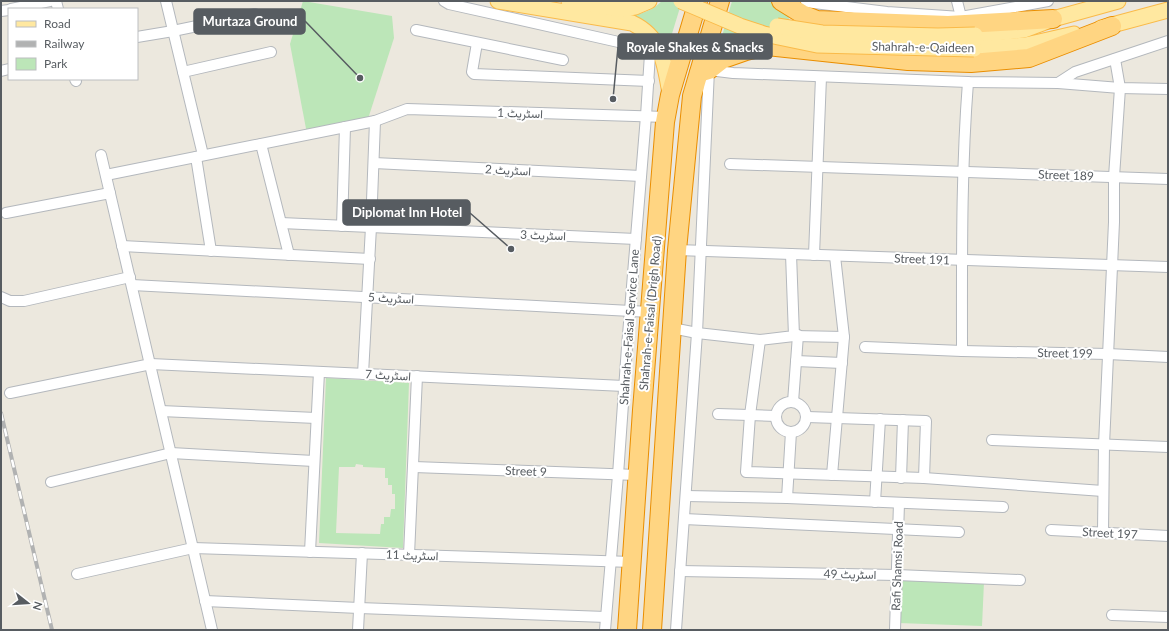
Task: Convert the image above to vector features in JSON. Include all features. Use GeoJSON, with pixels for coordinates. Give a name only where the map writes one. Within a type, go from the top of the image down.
{"type":"FeatureCollection","features":[{"type":"Feature","properties":{"kind":"highway","name":"Shahrah-e-Faisal (Drigh Road)"},"geometry":{"type":"LineString","coordinates":[[627,630],[637,475],[666,117],[670,95],[698,1]]}},
{"type":"Feature","properties":{"kind":"highway","name":"Shahrah-e-Faisal (Drigh Road)"},"geometry":{"type":"LineString","coordinates":[[652,630],[677,250],[692,96],[704,71],[720,1]]}},
{"type":"Feature","properties":{"kind":"highway"},"geometry":{"type":"LineString","coordinates":[[781,1],[804,6],[817,20],[948,25],[1053,19]]}},
{"type":"Feature","properties":{"kind":"highway"},"geometry":{"type":"LineString","coordinates":[[792,48],[787,41],[787,33],[793,21],[804,6]]}},
{"type":"Feature","properties":{"kind":"highway"},"geometry":{"type":"LineString","coordinates":[[704,71],[723,59],[767,46],[908,61],[971,63],[1029,58],[1112,26]]}},
{"type":"Feature","properties":{"kind":"main road"},"geometry":{"type":"LineString","coordinates":[[498,1],[632,23],[642,28],[657,43],[666,69],[670,95]]}},
{"type":"Feature","properties":{"kind":"main road"},"geometry":{"type":"LineString","coordinates":[[569,1],[622,9],[634,7],[649,1]]}},
{"type":"Feature","properties":{"kind":"main road","name":"Shahrah-e-Qaideen"},"geometry":{"type":"LineString","coordinates":[[682,1],[740,26],[764,34],[817,45],[975,42],[1026,45],[1112,26],[1168,10]]}},
{"type":"Feature","properties":{"kind":"main road","name":"Shahrah-e-Qaideen"},"geometry":{"type":"LineString","coordinates":[[707,1],[742,17],[764,24],[790,29],[822,33],[938,36],[975,42],[1024,30],[1053,19],[1118,1]]}},
{"type":"Feature","properties":{"kind":"street"},"geometry":{"type":"LineString","coordinates":[[15,8],[50,1]]}},
{"type":"Feature","properties":{"kind":"street"},"geometry":{"type":"LineString","coordinates":[[166,1],[183,72],[199,156],[211,251]]}},
{"type":"Feature","properties":{"kind":"street","name":"Shahrah-e-Faisal Service Lane"},"geometry":{"type":"LineString","coordinates":[[444,1],[449,4],[623,43],[648,50],[650,54],[605,630]]}},
{"type":"Feature","properties":{"kind":"street"},"geometry":{"type":"LineString","coordinates":[[957,1],[961,17]]}},
{"type":"Feature","properties":{"kind":"street"},"geometry":{"type":"LineString","coordinates":[[804,6],[961,17],[1044,2]]}},
{"type":"Feature","properties":{"kind":"street"},"geometry":{"type":"LineString","coordinates":[[138,37],[255,14]]}},
{"type":"Feature","properties":{"kind":"street"},"geometry":{"type":"LineString","coordinates":[[416,30],[563,60]]}},
{"type":"Feature","properties":{"kind":"street"},"geometry":{"type":"LineString","coordinates":[[1058,83],[1075,72],[1168,41]]}},
{"type":"Feature","properties":{"kind":"street"},"geometry":{"type":"LineString","coordinates":[[477,43],[472,72],[474,74],[648,81]]}},
{"type":"Feature","properties":{"kind":"street"},"geometry":{"type":"LineString","coordinates":[[183,72],[271,52]]}},
{"type":"Feature","properties":{"kind":"street"},"geometry":{"type":"LineString","coordinates":[[1103,532],[1104,445],[1114,222],[1114,177],[1120,88],[1114,59]]}},
{"type":"Feature","properties":{"kind":"street"},"geometry":{"type":"LineString","coordinates":[[676,630],[697,333],[703,214],[704,71],[968,82],[1058,83],[1120,88],[1168,89]]}},
{"type":"Feature","properties":{"kind":"street"},"geometry":{"type":"LineString","coordinates":[[814,255],[821,76]]}},
{"type":"Feature","properties":{"kind":"street"},"geometry":{"type":"LineString","coordinates":[[962,351],[962,260],[965,126],[968,82]]}},
{"type":"Feature","properties":{"kind":"street","name":"اسٹریٹ 1"},"geometry":{"type":"LineString","coordinates":[[106,175],[375,121],[407,109],[666,117]]}},
{"type":"Feature","properties":{"kind":"street"},"geometry":{"type":"LineString","coordinates":[[363,374],[370,260],[375,121]]}},
{"type":"Feature","properties":{"kind":"street"},"geometry":{"type":"LineString","coordinates":[[342,226],[345,127]]}},
{"type":"Feature","properties":{"kind":"street"},"geometry":{"type":"LineString","coordinates":[[262,144],[289,255]]}},
{"type":"Feature","properties":{"kind":"street"},"geometry":{"type":"LineString","coordinates":[[101,155],[151,364],[211,630]]}},
{"type":"Feature","properties":{"kind":"street","name":"اسٹریٹ 2"},"geometry":{"type":"LineString","coordinates":[[374,163],[641,176]]}},
{"type":"Feature","properties":{"kind":"street","name":"Street 189"},"geometry":{"type":"LineString","coordinates":[[730,164],[1168,179]]}},
{"type":"Feature","properties":{"kind":"street"},"geometry":{"type":"LineString","coordinates":[[6,214],[110,193]]}},
{"type":"Feature","properties":{"kind":"street","name":"اسٹریٹ 3"},"geometry":{"type":"LineString","coordinates":[[281,223],[636,238]]}},
{"type":"Feature","properties":{"kind":"street"},"geometry":{"type":"LineString","coordinates":[[122,246],[370,260]]}},
{"type":"Feature","properties":{"kind":"street","name":"Street 191"},"geometry":{"type":"LineString","coordinates":[[677,250],[1168,267]]}},
{"type":"Feature","properties":{"kind":"street"},"geometry":{"type":"LineString","coordinates":[[791,254],[796,336],[793,402]]}},
{"type":"Feature","properties":{"kind":"street"},"geometry":{"type":"LineString","coordinates":[[832,476],[844,337],[835,256]]}},
{"type":"Feature","properties":{"kind":"street","name":"اسٹریٹ 5"},"geometry":{"type":"LineString","coordinates":[[1,297],[10,301],[24,301],[131,281],[368,297],[650,312]]}},
{"type":"Feature","properties":{"kind":"street"},"geometry":{"type":"LineString","coordinates":[[672,328],[697,333],[760,340],[796,336],[844,337]]}},
{"type":"Feature","properties":{"kind":"street"},"geometry":{"type":"LineString","coordinates":[[760,340],[750,415],[746,472],[924,478],[1103,491]]}},
{"type":"Feature","properties":{"kind":"street","name":"Street 199"},"geometry":{"type":"LineString","coordinates":[[865,347],[1168,357]]}},
{"type":"Feature","properties":{"kind":"street"},"geometry":{"type":"LineString","coordinates":[[796,361],[842,363]]}},
{"type":"Feature","properties":{"kind":"street","name":"اسٹریٹ 7"},"geometry":{"type":"LineString","coordinates":[[10,393],[151,364],[624,386]]}},
{"type":"Feature","properties":{"kind":"street"},"geometry":{"type":"LineString","coordinates":[[310,552],[319,372]]}},
{"type":"Feature","properties":{"kind":"street"},"geometry":{"type":"LineString","coordinates":[[409,555],[417,376]]}},
{"type":"Feature","properties":{"kind":"street"},"geometry":{"type":"LineString","coordinates":[[793,402],[800,404],[807,417],[805,423],[800,429],[791,432],[786,431],[780,426],[776,416],[780,408],[787,403],[793,402]]}},
{"type":"Feature","properties":{"kind":"street"},"geometry":{"type":"LineString","coordinates":[[161,411],[316,418]]}},
{"type":"Feature","properties":{"kind":"street"},"geometry":{"type":"LineString","coordinates":[[718,414],[776,416]]}},
{"type":"Feature","properties":{"kind":"street"},"geometry":{"type":"LineString","coordinates":[[807,417],[926,421],[924,478]]}},
{"type":"Feature","properties":{"kind":"street"},"geometry":{"type":"LineString","coordinates":[[875,502],[880,419]]}},
{"type":"Feature","properties":{"kind":"street"},"geometry":{"type":"LineString","coordinates":[[901,478],[903,420]]}},
{"type":"Feature","properties":{"kind":"street"},"geometry":{"type":"LineString","coordinates":[[787,498],[791,432]]}},
{"type":"Feature","properties":{"kind":"street"},"geometry":{"type":"LineString","coordinates":[[992,440],[1168,447]]}},
{"type":"Feature","properties":{"kind":"street"},"geometry":{"type":"LineString","coordinates":[[51,482],[171,453],[314,461]]}},
{"type":"Feature","properties":{"kind":"street","name":"Street 9"},"geometry":{"type":"LineString","coordinates":[[414,467],[637,475]]}},
{"type":"Feature","properties":{"kind":"street"},"geometry":{"type":"LineString","coordinates":[[686,496],[787,498],[1003,507]]}},
{"type":"Feature","properties":{"kind":"street","name":"Rafi Shamsi Road"},"geometry":{"type":"LineString","coordinates":[[895,630],[900,503]]}},
{"type":"Feature","properties":{"kind":"street"},"geometry":{"type":"LineString","coordinates":[[684,519],[959,532]]}},
{"type":"Feature","properties":{"kind":"street","name":"Street 197"},"geometry":{"type":"LineString","coordinates":[[1051,530],[1168,536]]}},
{"type":"Feature","properties":{"kind":"street","name":"اسٹریٹ 11"},"geometry":{"type":"LineString","coordinates":[[77,574],[193,548],[632,562]]}},
{"type":"Feature","properties":{"kind":"street"},"geometry":{"type":"LineString","coordinates":[[358,630],[362,553]]}},
{"type":"Feature","properties":{"kind":"street","name":"اسٹریٹ 49"},"geometry":{"type":"LineString","coordinates":[[680,571],[897,575],[1020,580]]}},
{"type":"Feature","properties":{"kind":"street"},"geometry":{"type":"LineString","coordinates":[[205,601],[606,617]]}},
{"type":"Feature","properties":{"kind":"street"},"geometry":{"type":"LineString","coordinates":[[1112,615],[1168,618]]}},
{"type":"Feature","properties":{"kind":"green space"},"geometry":{"type":"Polygon","coordinates":[[[303,1],[392,16],[394,38],[367,122],[307,134],[290,44],[303,1]]]}},
{"type":"Feature","properties":{"kind":"green space"},"geometry":{"type":"Polygon","coordinates":[[[662,1],[682,1],[667,50],[631,16],[648,11],[662,1]]]}},
{"type":"Feature","properties":{"kind":"green space"},"geometry":{"type":"Polygon","coordinates":[[[732,1],[771,1],[776,6],[788,13],[789,19],[782,31],[738,47],[718,50],[732,1]]]}},
{"type":"Feature","properties":{"kind":"green space"},"geometry":{"type":"Polygon","coordinates":[[[326,378],[409,383],[403,548],[319,543],[326,378]],[[356,464],[355,467],[339,467],[336,533],[380,534],[381,524],[384,524],[384,517],[390,517],[391,509],[395,509],[395,494],[392,494],[392,485],[388,485],[388,478],[385,478],[385,468],[363,467],[363,465],[356,464]]]}},
{"type":"Feature","properties":{"kind":"green space"},"geometry":{"type":"Polygon","coordinates":[[[900,579],[984,582],[982,626],[898,623],[900,579]]]}},
{"type":"Feature","properties":{"kind":"railway"},"geometry":{"type":"LineString","coordinates":[[1,413],[52,630]]}},
{"type":"Feature","properties":{"kind":"place","name":"Murtaza Ground"},"geometry":{"type":"Point","coordinates":[360,78]}},
{"type":"Feature","properties":{"kind":"place","name":"Royale Shakes & Snacks"},"geometry":{"type":"Point","coordinates":[613,99]}},
{"type":"Feature","properties":{"kind":"place","name":"Diplomat Inn Hotel"},"geometry":{"type":"Point","coordinates":[511,249]}}]}
